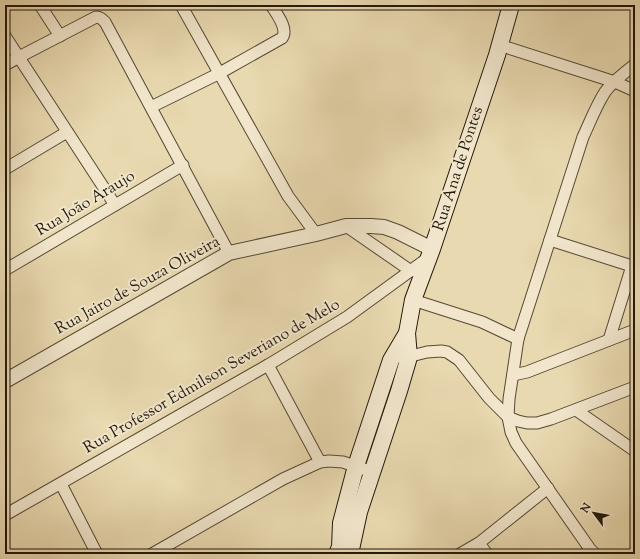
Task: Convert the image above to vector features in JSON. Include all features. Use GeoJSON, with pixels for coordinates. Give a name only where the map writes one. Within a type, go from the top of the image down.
{"type":"FeatureCollection","features":[{"type":"Feature","properties":{"kind":"main road","name":"Rua Ana de Pontes"},"geometry":{"type":"LineString","coordinates":[[337,554],[340,547],[341,523],[356,466],[391,360],[406,333],[413,300],[497,55],[511,5]]}},
{"type":"Feature","properties":{"kind":"main road","name":"Rua Ana de Pontes"},"geometry":{"type":"LineString","coordinates":[[350,554],[358,512],[409,358],[406,333]]}},
{"type":"Feature","properties":{"kind":"main road"},"geometry":{"type":"LineString","coordinates":[[374,411],[390,416]]}},
{"type":"Feature","properties":{"kind":"street"},"geometry":{"type":"LineString","coordinates":[[40,5],[60,36]]}},
{"type":"Feature","properties":{"kind":"street"},"geometry":{"type":"LineString","coordinates":[[180,5],[288,196],[316,234]]}},
{"type":"Feature","properties":{"kind":"street"},"geometry":{"type":"LineString","coordinates":[[151,107],[218,74],[284,36],[285,30],[271,5]]}},
{"type":"Feature","properties":{"kind":"street"},"geometry":{"type":"LineString","coordinates":[[5,65],[90,20],[99,17],[105,22],[230,253]]}},
{"type":"Feature","properties":{"kind":"street"},"geometry":{"type":"LineString","coordinates":[[5,36],[115,205]]}},
{"type":"Feature","properties":{"kind":"street"},"geometry":{"type":"LineString","coordinates":[[499,45],[615,82],[635,91]]}},
{"type":"Feature","properties":{"kind":"street"},"geometry":{"type":"LineString","coordinates":[[595,554],[516,443],[511,432],[508,418],[509,399],[518,339],[583,137],[595,110],[606,91],[635,64]]}},
{"type":"Feature","properties":{"kind":"street"},"geometry":{"type":"LineString","coordinates":[[5,169],[67,132]]}},
{"type":"Feature","properties":{"kind":"street","name":"Rua João Araujo"},"geometry":{"type":"LineString","coordinates":[[5,270],[183,165]]}},
{"type":"Feature","properties":{"kind":"street"},"geometry":{"type":"LineString","coordinates":[[346,226],[411,272]]}},
{"type":"Feature","properties":{"kind":"street","name":"Rua Jairo de Souza Oliveira"},"geometry":{"type":"LineString","coordinates":[[5,381],[230,253],[346,226],[371,226],[384,227],[398,232],[430,254]]}},
{"type":"Feature","properties":{"kind":"street"},"geometry":{"type":"LineString","coordinates":[[550,240],[634,267],[609,340]]}},
{"type":"Feature","properties":{"kind":"street","name":"Rua Professor Edmilson Severiano de Melo"},"geometry":{"type":"LineString","coordinates":[[5,515],[268,365],[347,317],[411,272],[430,254]]}},
{"type":"Feature","properties":{"kind":"street"},"geometry":{"type":"LineString","coordinates":[[413,300],[482,322],[518,339]]}},
{"type":"Feature","properties":{"kind":"street"},"geometry":{"type":"LineString","coordinates":[[513,375],[527,372],[635,330]]}},
{"type":"Feature","properties":{"kind":"street"},"geometry":{"type":"LineString","coordinates":[[391,360],[409,358],[427,352],[441,350],[447,352],[462,363],[489,398],[508,418],[527,423],[537,423],[551,419],[635,386]]}},
{"type":"Feature","properties":{"kind":"street"},"geometry":{"type":"LineString","coordinates":[[268,365],[320,462]]}},
{"type":"Feature","properties":{"kind":"street"},"geometry":{"type":"LineString","coordinates":[[576,410],[635,451]]}},
{"type":"Feature","properties":{"kind":"street"},"geometry":{"type":"LineString","coordinates":[[152,554],[283,479],[320,462],[343,462],[372,472]]}},
{"type":"Feature","properties":{"kind":"street"},"geometry":{"type":"LineString","coordinates":[[61,484],[97,554]]}},
{"type":"Feature","properties":{"kind":"street"},"geometry":{"type":"LineString","coordinates":[[460,554],[479,543],[548,488]]}},
{"type":"Feature","properties":{"kind":"street"},"geometry":{"type":"LineString","coordinates":[[479,543],[487,554]]}}]}
